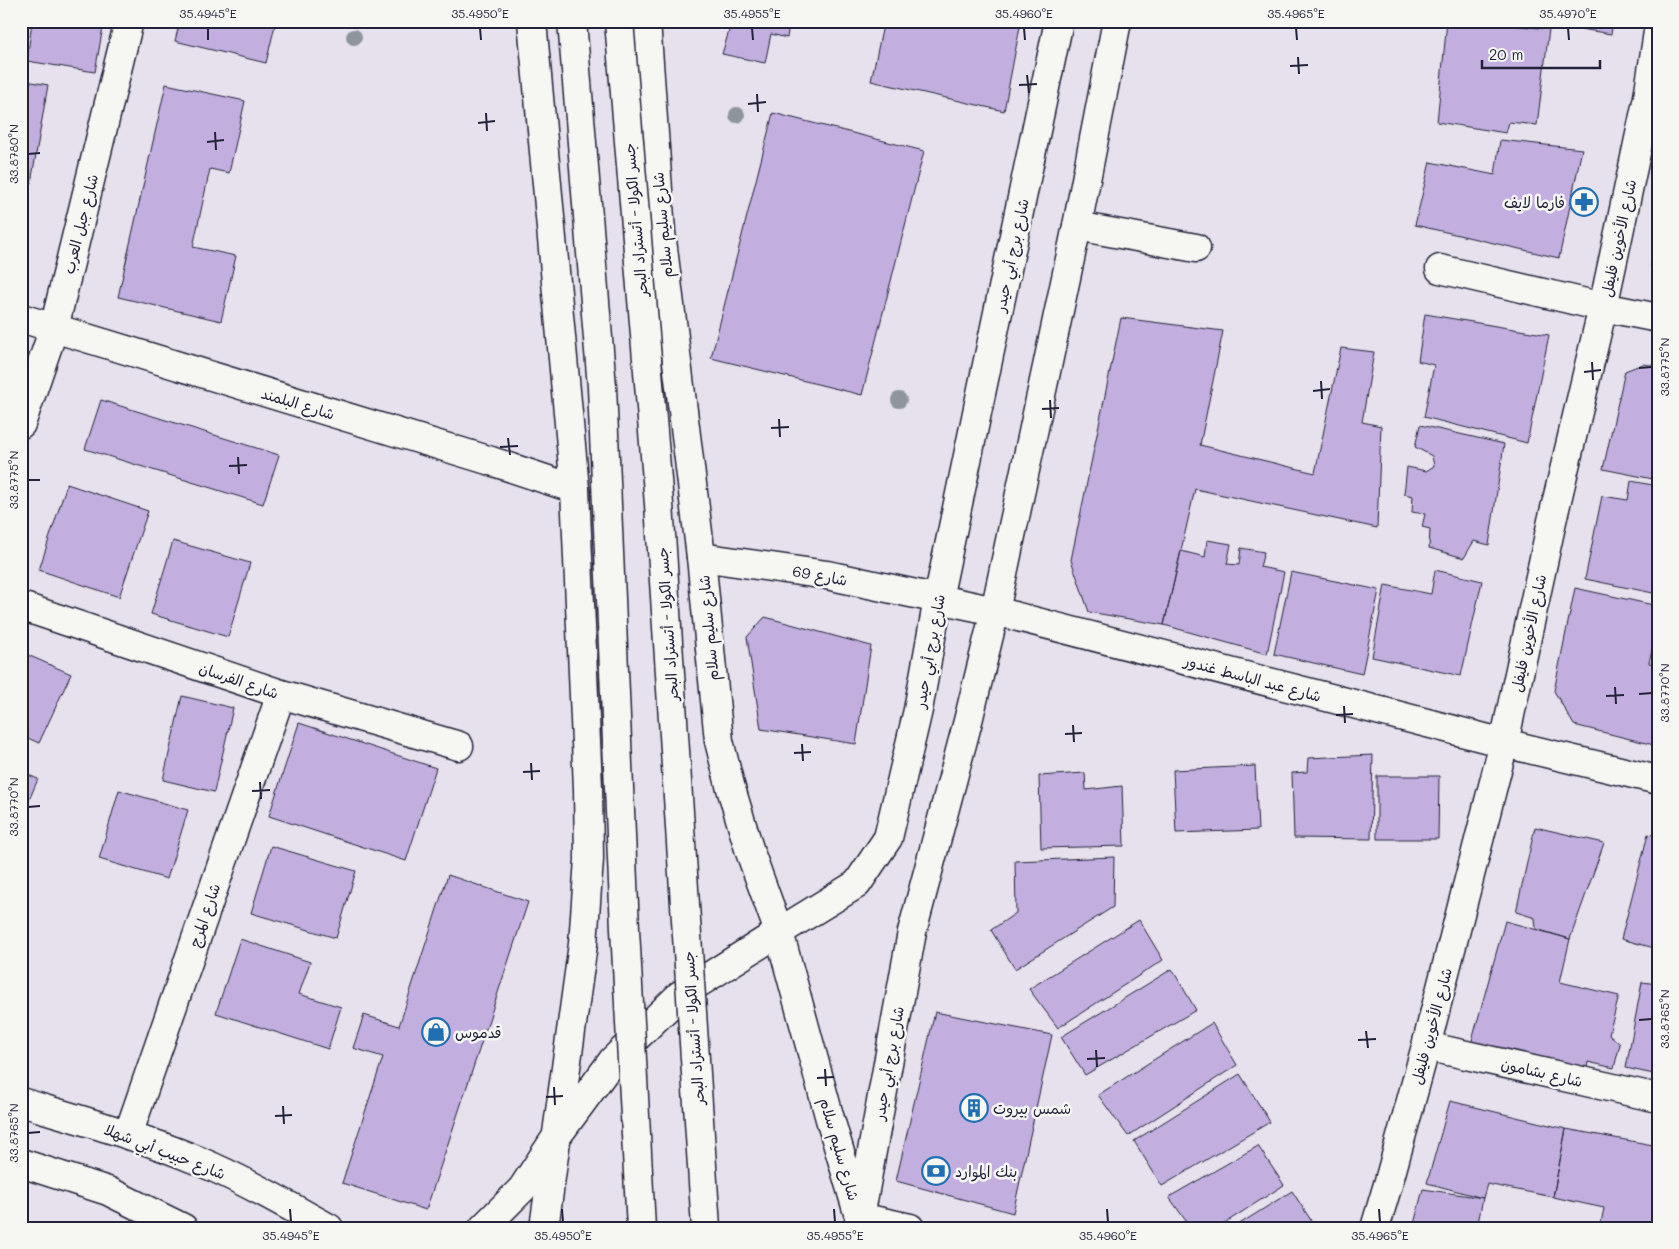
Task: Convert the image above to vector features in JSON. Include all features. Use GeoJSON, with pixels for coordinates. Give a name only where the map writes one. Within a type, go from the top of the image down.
{"type":"FeatureCollection","features":[{"type":"Feature","properties":{"kind":"main road","name":"شارع جبل العرب"},"geometry":{"type":"LineString","coordinates":[[21,424],[54,328],[129,21]]}},
{"type":"Feature","properties":{"kind":"main road"},"geometry":{"type":"LineString","coordinates":[[532,21],[574,488],[588,788],[589,859],[578,992],[544,1228]]}},
{"type":"Feature","properties":{"kind":"main road"},"geometry":{"type":"LineString","coordinates":[[572,21],[602,387],[625,919],[641,1228]]}},
{"type":"Feature","properties":{"kind":"main road","name":"جسر الكولا - أتستراد البحر"},"geometry":{"type":"LineString","coordinates":[[619,21],[659,504],[706,1228]]}},
{"type":"Feature","properties":{"kind":"main road","name":"شارع سليم سلام"},"geometry":{"type":"LineString","coordinates":[[646,21],[660,232],[701,557],[719,741],[750,852],[779,932],[859,1222]]}},
{"type":"Feature","properties":{"kind":"main road","name":"شارع برج أبي حيدر"},"geometry":{"type":"LineString","coordinates":[[557,1136],[613,1060],[680,995],[857,884],[888,838],[918,710],[938,599],[1060,21]]}},
{"type":"Feature","properties":{"kind":"main road","name":"شارع برج أبي حيدر"},"geometry":{"type":"LineString","coordinates":[[859,1222],[912,932],[968,721],[995,610],[1117,21]]}},
{"type":"Feature","properties":{"kind":"main road","name":"شارع الأخوين فليفل"},"geometry":{"type":"LineString","coordinates":[[1375,1228],[1426,1046],[1504,743],[1552,521],[1603,307],[1648,97],[1658,32]]}},
{"type":"Feature","properties":{"kind":"main road"},"geometry":{"type":"LineString","coordinates":[[1076,226],[1196,248]]}},
{"type":"Feature","properties":{"kind":"main road"},"geometry":{"type":"LineString","coordinates":[[1440,269],[1658,318]]}},
{"type":"Feature","properties":{"kind":"main road","name":"شارع البلمند"},"geometry":{"type":"LineString","coordinates":[[21,318],[574,488]]}},
{"type":"Feature","properties":{"kind":"main road","name":"شارع 69"},"geometry":{"type":"LineString","coordinates":[[701,557],[827,575],[995,610]]}},
{"type":"Feature","properties":{"kind":"main road","name":"شارع الفرسان"},"geometry":{"type":"LineString","coordinates":[[21,606],[281,694],[459,746]]}},
{"type":"Feature","properties":{"kind":"main road","name":"شارع عبد الباسط غندور"},"geometry":{"type":"LineString","coordinates":[[995,610],[1504,743],[1658,780]]}},
{"type":"Feature","properties":{"kind":"main road","name":"شارع المرج"},"geometry":{"type":"LineString","coordinates":[[128,1135],[281,694]]}},
{"type":"Feature","properties":{"kind":"main road","name":"شارع بشامون"},"geometry":{"type":"LineString","coordinates":[[1426,1046],[1658,1098]]}},
{"type":"Feature","properties":{"kind":"main road","name":"شارع حبيب أبي شهلا"},"geometry":{"type":"LineString","coordinates":[[21,1102],[174,1151],[225,1173],[329,1228]]}},
{"type":"Feature","properties":{"kind":"main road"},"geometry":{"type":"LineString","coordinates":[[483,1228],[522,1189],[557,1136]]}},
{"type":"Feature","properties":{"kind":"main road"},"geometry":{"type":"LineString","coordinates":[[21,1163],[108,1191],[184,1228]]}},
{"type":"Feature","properties":{"kind":"main road"},"geometry":{"type":"LineString","coordinates":[[859,1222],[910,1228]]}},
{"type":"Feature","properties":{"kind":"building"},"geometry":{"type":"Polygon","coordinates":[[[32,21],[104,21],[95,72],[27,61],[32,21]]]}},
{"type":"Feature","properties":{"kind":"building"},"geometry":{"type":"Polygon","coordinates":[[[180,21],[276,21],[266,63],[175,41],[180,21]]]}},
{"type":"Feature","properties":{"kind":"building"},"geometry":{"type":"Polygon","coordinates":[[[732,21],[817,21],[816,28],[789,23],[787,38],[771,34],[765,63],[722,54],[732,21]]]}},
{"type":"Feature","properties":{"kind":"building"},"geometry":{"type":"Polygon","coordinates":[[[884,21],[1021,21],[1004,111],[871,81],[884,21]]]}},
{"type":"Feature","properties":{"kind":"building"},"geometry":{"type":"Polygon","coordinates":[[[1447,21],[1471,21],[1549,29],[1537,125],[1509,122],[1506,133],[1437,122],[1447,21]]]}},
{"type":"Feature","properties":{"kind":"building"},"geometry":{"type":"Polygon","coordinates":[[[1532,21],[1613,21],[1611,34],[1532,21]]]}},
{"type":"Feature","properties":{"kind":"building"},"geometry":{"type":"Polygon","coordinates":[[[21,80],[48,85],[31,183],[21,181],[21,80]]]}},
{"type":"Feature","properties":{"kind":"building"},"geometry":{"type":"Polygon","coordinates":[[[166,84],[245,101],[229,173],[210,169],[193,247],[236,256],[221,321],[118,297],[166,84]]]}},
{"type":"Feature","properties":{"kind":"building"},"geometry":{"type":"Polygon","coordinates":[[[773,113],[924,151],[862,395],[711,358],[773,113]]]}},
{"type":"Feature","properties":{"kind":"building"},"geometry":{"type":"Polygon","coordinates":[[[1500,140],[1582,149],[1559,258],[1415,225],[1430,162],[1495,175],[1500,140]]]}},
{"type":"Feature","properties":{"kind":"building"},"geometry":{"type":"Polygon","coordinates":[[[21,213],[27,214],[21,238],[21,213]]]}},
{"type":"Feature","properties":{"kind":"building"},"geometry":{"type":"Polygon","coordinates":[[[1658,224],[1658,267],[1651,266],[1658,224]]]}},
{"type":"Feature","properties":{"kind":"building"},"geometry":{"type":"Polygon","coordinates":[[[1425,314],[1549,335],[1527,443],[1424,417],[1434,365],[1418,361],[1425,314]]]}},
{"type":"Feature","properties":{"kind":"building"},"geometry":{"type":"Polygon","coordinates":[[[1121,318],[1223,331],[1200,445],[1315,473],[1341,348],[1374,352],[1362,422],[1381,426],[1377,528],[1195,489],[1164,625],[1089,612],[1071,560],[1121,318]]]}},
{"type":"Feature","properties":{"kind":"building"},"geometry":{"type":"Polygon","coordinates":[[[1643,364],[1658,366],[1658,480],[1603,469],[1625,371],[1643,364]]]}},
{"type":"Feature","properties":{"kind":"building"},"geometry":{"type":"Polygon","coordinates":[[[101,400],[279,455],[263,504],[85,449],[101,400]]]}},
{"type":"Feature","properties":{"kind":"building"},"geometry":{"type":"Polygon","coordinates":[[[1420,425],[1504,444],[1489,545],[1474,541],[1464,558],[1429,548],[1430,529],[1422,527],[1425,514],[1412,512],[1413,496],[1404,494],[1407,467],[1426,471],[1434,466],[1432,456],[1415,447],[1420,425]]]}},
{"type":"Feature","properties":{"kind":"building"},"geometry":{"type":"Polygon","coordinates":[[[1631,481],[1658,486],[1658,594],[1585,579],[1602,496],[1628,500],[1631,481]]]}},
{"type":"Feature","properties":{"kind":"building"},"geometry":{"type":"Polygon","coordinates":[[[67,484],[148,511],[119,597],[39,570],[67,484]]]}},
{"type":"Feature","properties":{"kind":"building"},"geometry":{"type":"Polygon","coordinates":[[[1207,540],[1231,544],[1227,564],[1239,565],[1241,548],[1264,552],[1260,567],[1284,572],[1267,654],[1164,625],[1181,551],[1205,557],[1207,540]]]}},
{"type":"Feature","properties":{"kind":"building"},"geometry":{"type":"Polygon","coordinates":[[[173,541],[250,563],[228,637],[151,614],[173,541]]]}},
{"type":"Feature","properties":{"kind":"building"},"geometry":{"type":"Polygon","coordinates":[[[1435,570],[1482,581],[1461,676],[1372,657],[1385,585],[1431,594],[1435,570]]]}},
{"type":"Feature","properties":{"kind":"building"},"geometry":{"type":"Polygon","coordinates":[[[1291,572],[1379,590],[1362,674],[1274,654],[1291,572]]]}},
{"type":"Feature","properties":{"kind":"building"},"geometry":{"type":"Polygon","coordinates":[[[1575,588],[1658,606],[1658,624],[1649,663],[1658,665],[1658,730],[1654,745],[1574,725],[1554,691],[1575,588]]]}},
{"type":"Feature","properties":{"kind":"building"},"geometry":{"type":"Polygon","coordinates":[[[765,617],[871,646],[856,744],[761,729],[747,637],[765,617]]]}},
{"type":"Feature","properties":{"kind":"building"},"geometry":{"type":"Polygon","coordinates":[[[21,652],[71,674],[39,743],[21,735],[21,652]]]}},
{"type":"Feature","properties":{"kind":"building"},"geometry":{"type":"Polygon","coordinates":[[[182,696],[233,708],[214,792],[163,780],[182,696]]]}},
{"type":"Feature","properties":{"kind":"building"},"geometry":{"type":"Polygon","coordinates":[[[299,723],[436,768],[406,861],[269,816],[299,723]]]}},
{"type":"Feature","properties":{"kind":"building"},"geometry":{"type":"Polygon","coordinates":[[[1658,730],[1658,746],[1654,745],[1658,730]]]}},
{"type":"Feature","properties":{"kind":"building"},"geometry":{"type":"Polygon","coordinates":[[[1373,755],[1371,839],[1294,838],[1292,773],[1307,772],[1308,758],[1373,755]]]}},
{"type":"Feature","properties":{"kind":"building"},"geometry":{"type":"Polygon","coordinates":[[[1255,766],[1258,830],[1176,833],[1173,770],[1255,766]]]}},
{"type":"Feature","properties":{"kind":"building"},"geometry":{"type":"Polygon","coordinates":[[[21,772],[38,779],[21,819],[21,772]]]}},
{"type":"Feature","properties":{"kind":"building"},"geometry":{"type":"Polygon","coordinates":[[[1085,773],[1086,790],[1122,786],[1124,846],[1041,848],[1039,776],[1085,773]]]}},
{"type":"Feature","properties":{"kind":"building"},"geometry":{"type":"Polygon","coordinates":[[[1377,776],[1439,776],[1438,839],[1377,839],[1377,776]]]}},
{"type":"Feature","properties":{"kind":"building"},"geometry":{"type":"Polygon","coordinates":[[[119,790],[188,810],[167,879],[99,859],[119,790]]]}},
{"type":"Feature","properties":{"kind":"building"},"geometry":{"type":"Polygon","coordinates":[[[1535,827],[1604,843],[1570,939],[1536,929],[1535,918],[1516,912],[1535,827]]]}},
{"type":"Feature","properties":{"kind":"building"},"geometry":{"type":"Polygon","coordinates":[[[1648,834],[1658,836],[1658,949],[1621,939],[1648,834]]]}},
{"type":"Feature","properties":{"kind":"building"},"geometry":{"type":"Polygon","coordinates":[[[271,846],[356,871],[336,938],[251,913],[271,846]]]}},
{"type":"Feature","properties":{"kind":"building"},"geometry":{"type":"Polygon","coordinates":[[[1114,857],[1113,907],[1015,969],[991,930],[1016,913],[1015,861],[1114,857]]]}},
{"type":"Feature","properties":{"kind":"building"},"geometry":{"type":"Polygon","coordinates":[[[448,875],[528,902],[426,1210],[342,1183],[383,1057],[353,1048],[364,1015],[399,1026],[448,875]]]}},
{"type":"Feature","properties":{"kind":"building"},"geometry":{"type":"Polygon","coordinates":[[[1139,920],[1163,960],[1058,1028],[1029,989],[1139,920]]]}},
{"type":"Feature","properties":{"kind":"building"},"geometry":{"type":"Polygon","coordinates":[[[1505,921],[1570,939],[1560,982],[1619,996],[1609,1034],[1620,1044],[1614,1068],[1588,1062],[1586,1074],[1470,1048],[1505,921]]]}},
{"type":"Feature","properties":{"kind":"building"},"geometry":{"type":"Polygon","coordinates":[[[240,939],[310,962],[299,994],[341,1007],[328,1049],[216,1013],[240,939]]]}},
{"type":"Feature","properties":{"kind":"building"},"geometry":{"type":"Polygon","coordinates":[[[1172,969],[1196,1010],[1085,1075],[1061,1037],[1172,969]]]}},
{"type":"Feature","properties":{"kind":"building"},"geometry":{"type":"Polygon","coordinates":[[[1642,982],[1658,984],[1658,1075],[1626,1068],[1642,982]]]}},
{"type":"Feature","properties":{"kind":"building","name":"شمس بيروت"},"geometry":{"type":"Polygon","coordinates":[[[935,1012],[1052,1035],[1013,1213],[896,1181],[935,1012]]]}},
{"type":"Feature","properties":{"kind":"building"},"geometry":{"type":"Polygon","coordinates":[[[1212,1023],[1237,1065],[1128,1136],[1098,1095],[1212,1023]]]}},
{"type":"Feature","properties":{"kind":"building"},"geometry":{"type":"Polygon","coordinates":[[[1240,1074],[1270,1122],[1162,1186],[1134,1141],[1240,1074]]]}},
{"type":"Feature","properties":{"kind":"building"},"geometry":{"type":"Polygon","coordinates":[[[1450,1101],[1566,1129],[1553,1197],[1487,1184],[1483,1198],[1427,1183],[1450,1101]]]}},
{"type":"Feature","properties":{"kind":"building"},"geometry":{"type":"Polygon","coordinates":[[[1566,1129],[1658,1146],[1658,1228],[1625,1228],[1601,1223],[1604,1208],[1553,1197],[1566,1129]]]}},
{"type":"Feature","properties":{"kind":"building"},"geometry":{"type":"Polygon","coordinates":[[[1258,1146],[1284,1185],[1217,1228],[1191,1228],[1169,1197],[1258,1146]]]}},
{"type":"Feature","properties":{"kind":"building"},"geometry":{"type":"Polygon","coordinates":[[[1423,1189],[1483,1198],[1477,1228],[1413,1228],[1423,1189]]]}},
{"type":"Feature","properties":{"kind":"building"},"geometry":{"type":"Polygon","coordinates":[[[1292,1191],[1316,1228],[1233,1228],[1292,1191]]]}},
{"type":"Feature","properties":{"kind":"place","name":"فارما لايف"},"geometry":{"type":"Point","coordinates":[1584,202]}},
{"type":"Feature","properties":{"kind":"place","name":"قدموس"},"geometry":{"type":"Point","coordinates":[436,1032]}},
{"type":"Feature","properties":{"kind":"place","name":"شمس بيروت"},"geometry":{"type":"Point","coordinates":[974,1108]}},
{"type":"Feature","properties":{"kind":"place","name":"بنك الموارد"},"geometry":{"type":"Point","coordinates":[936,1171]}}]}
